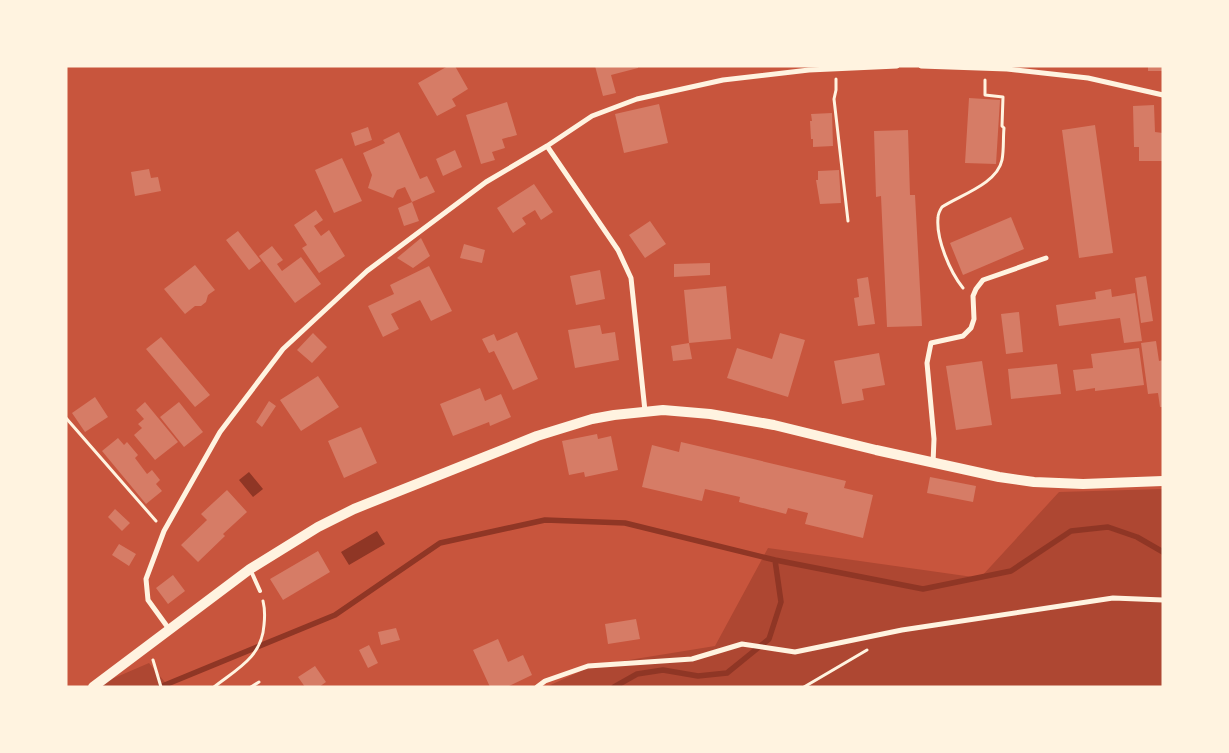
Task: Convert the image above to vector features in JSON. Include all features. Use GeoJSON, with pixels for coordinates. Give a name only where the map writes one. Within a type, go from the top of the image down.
{"type":"FeatureCollection","features":[{"type":"Feature","properties":{"kind":"main road"},"geometry":{"type":"LineString","coordinates":[[92,687],[250,569],[318,528],[354,509],[509,447],[592,419],[663,410],[710,414],[774,425],[999,477],[1034,482],[1083,484],[1163,481]]}},
{"type":"Feature","properties":{"kind":"street"},"geometry":{"type":"LineString","coordinates":[[169,629],[148,600],[146,579],[164,531],[220,432],[284,349],[367,271],[486,182],[547,146],[592,116],[637,99],[723,80],[808,70],[897,66]]}},
{"type":"Feature","properties":{"kind":"street"},"geometry":{"type":"LineString","coordinates":[[922,66],[1007,69],[1079,77],[1163,95]]}},
{"type":"Feature","properties":{"kind":"street"},"geometry":{"type":"LineString","coordinates":[[547,146],[618,250],[632,278],[645,411]]}},
{"type":"Feature","properties":{"kind":"street"},"geometry":{"type":"LineString","coordinates":[[933,463],[934,439],[927,363],[931,343],[963,336],[971,328],[974,319],[973,296],[983,280],[1046,258]]}},
{"type":"Feature","properties":{"kind":"street"},"geometry":{"type":"LineString","coordinates":[[537,687],[545,681],[588,666],[692,659],[742,644],[795,652],[902,630],[1112,598],[1163,600]]}},
{"type":"Feature","properties":{"kind":"lane"},"geometry":{"type":"LineString","coordinates":[[250,569],[260,591]]}},
{"type":"Feature","properties":{"kind":"path"},"geometry":{"type":"LineString","coordinates":[[835,69],[836,90],[834,99],[848,221]]}},
{"type":"Feature","properties":{"kind":"path"},"geometry":{"type":"LineString","coordinates":[[973,296],[965,291],[954,278],[939,234],[938,217],[942,206],[954,199],[965,196],[994,174],[1000,167],[1004,128],[1002,126],[1003,96],[985,95],[985,79]]}},
{"type":"Feature","properties":{"kind":"path"},"geometry":{"type":"LineString","coordinates":[[66,418],[164,531]]}},
{"type":"Feature","properties":{"kind":"path"},"geometry":{"type":"LineString","coordinates":[[214,687],[253,657],[259,647],[264,636],[265,609],[260,591]]}},
{"type":"Feature","properties":{"kind":"path"},"geometry":{"type":"LineString","coordinates":[[804,687],[870,649]]}},
{"type":"Feature","properties":{"kind":"path"},"geometry":{"type":"LineString","coordinates":[[157,670],[161,687]]}},
{"type":"Feature","properties":{"kind":"path"},"geometry":{"type":"LineString","coordinates":[[251,687],[259,682]]}},
{"type":"Feature","properties":{"kind":"shaded area"},"geometry":{"type":"Polygon","coordinates":[[[249,472],[263,489],[253,497],[239,480],[249,472]]]}},
{"type":"Feature","properties":{"kind":"shaded area"},"geometry":{"type":"Polygon","coordinates":[[[1163,489],[1163,687],[546,687],[592,666],[715,646],[768,548],[980,578],[1059,492],[1163,489]]]}},
{"type":"Feature","properties":{"kind":"shaded area"},"geometry":{"type":"Polygon","coordinates":[[[377,531],[385,544],[349,565],[341,552],[377,531]]]}},
{"type":"Feature","properties":{"kind":"shaded area"},"geometry":{"type":"Polygon","coordinates":[[[149,663],[169,687],[96,687],[98,685],[149,663]]]}},
{"type":"Feature","properties":{"kind":"building"},"geometry":{"type":"Polygon","coordinates":[[[448,66],[455,66],[468,89],[452,99],[456,106],[437,116],[418,83],[448,66]]]}},
{"type":"Feature","properties":{"kind":"building"},"geometry":{"type":"Polygon","coordinates":[[[595,66],[638,66],[638,68],[611,75],[616,93],[603,96],[595,66]]]}},
{"type":"Feature","properties":{"kind":"building"},"geometry":{"type":"Polygon","coordinates":[[[1148,66],[1163,66],[1163,71],[1148,71],[1148,66]]]}},
{"type":"Feature","properties":{"kind":"building"},"geometry":{"type":"Polygon","coordinates":[[[969,98],[1000,100],[996,164],[965,163],[969,98]]]}},
{"type":"Feature","properties":{"kind":"building"},"geometry":{"type":"Polygon","coordinates":[[[507,102],[517,135],[502,139],[505,148],[492,152],[495,160],[481,164],[466,115],[507,102]]]}},
{"type":"Feature","properties":{"kind":"building"},"geometry":{"type":"Polygon","coordinates":[[[659,104],[668,143],[624,153],[615,114],[659,104]]]}},
{"type":"Feature","properties":{"kind":"building"},"geometry":{"type":"Polygon","coordinates":[[[1154,105],[1155,132],[1163,133],[1163,161],[1139,161],[1139,147],[1134,147],[1133,106],[1154,105]]]}},
{"type":"Feature","properties":{"kind":"building"},"geometry":{"type":"Polygon","coordinates":[[[832,113],[833,146],[813,147],[813,139],[811,139],[811,114],[832,113]]]}},
{"type":"Feature","properties":{"kind":"building"},"geometry":{"type":"Polygon","coordinates":[[[1095,125],[1113,253],[1079,258],[1062,130],[1095,125]]]}},
{"type":"Feature","properties":{"kind":"building"},"geometry":{"type":"Polygon","coordinates":[[[368,127],[372,140],[355,146],[351,133],[368,127]]]}},
{"type":"Feature","properties":{"kind":"building"},"geometry":{"type":"Polygon","coordinates":[[[908,130],[910,195],[915,195],[922,326],[887,327],[881,196],[876,197],[874,131],[908,130]]]}},
{"type":"Feature","properties":{"kind":"building"},"geometry":{"type":"Polygon","coordinates":[[[399,132],[420,179],[427,176],[435,192],[412,202],[405,187],[397,190],[393,198],[368,188],[372,175],[363,153],[385,143],[383,140],[399,132]]]}},
{"type":"Feature","properties":{"kind":"building"},"geometry":{"type":"Polygon","coordinates":[[[455,150],[462,167],[443,176],[436,159],[455,150]]]}},
{"type":"Feature","properties":{"kind":"building"},"geometry":{"type":"Polygon","coordinates":[[[342,158],[362,201],[334,213],[315,170],[342,158]]]}},
{"type":"Feature","properties":{"kind":"building"},"geometry":{"type":"Polygon","coordinates":[[[149,169],[151,178],[158,177],[161,191],[135,196],[131,172],[149,169]]]}},
{"type":"Feature","properties":{"kind":"building"},"geometry":{"type":"Polygon","coordinates":[[[839,170],[841,203],[820,204],[816,180],[818,180],[818,171],[839,170]]]}},
{"type":"Feature","properties":{"kind":"building"},"geometry":{"type":"Polygon","coordinates":[[[534,184],[553,212],[541,220],[535,210],[522,218],[526,224],[513,233],[497,208],[534,184]]]}},
{"type":"Feature","properties":{"kind":"building"},"geometry":{"type":"Polygon","coordinates":[[[412,202],[419,221],[404,226],[398,208],[412,202]]]}},
{"type":"Feature","properties":{"kind":"building"},"geometry":{"type":"Polygon","coordinates":[[[316,210],[323,220],[314,226],[321,236],[329,230],[345,256],[319,273],[302,248],[307,245],[294,225],[316,210]]]}},
{"type":"Feature","properties":{"kind":"building"},"geometry":{"type":"Polygon","coordinates":[[[1011,217],[1024,249],[963,275],[950,243],[1011,217]]]}},
{"type":"Feature","properties":{"kind":"building"},"geometry":{"type":"Polygon","coordinates":[[[650,221],[666,244],[645,258],[629,235],[650,221]]]}},
{"type":"Feature","properties":{"kind":"building"},"geometry":{"type":"Polygon","coordinates":[[[238,231],[261,261],[249,270],[226,240],[238,231]]]}},
{"type":"Feature","properties":{"kind":"building"},"geometry":{"type":"Polygon","coordinates":[[[421,238],[430,256],[413,268],[397,258],[421,238]]]}},
{"type":"Feature","properties":{"kind":"building"},"geometry":{"type":"Polygon","coordinates":[[[464,244],[485,250],[482,263],[460,258],[464,244]]]}},
{"type":"Feature","properties":{"kind":"building"},"geometry":{"type":"Polygon","coordinates":[[[272,246],[283,260],[277,264],[282,271],[301,257],[321,284],[295,303],[259,256],[272,246]]]}},
{"type":"Feature","properties":{"kind":"building"},"geometry":{"type":"Polygon","coordinates":[[[710,263],[710,275],[674,277],[674,264],[710,263]]]}},
{"type":"Feature","properties":{"kind":"building"},"geometry":{"type":"Polygon","coordinates":[[[195,265],[215,290],[208,295],[206,302],[201,306],[195,306],[185,314],[164,289],[195,265]]]}},
{"type":"Feature","properties":{"kind":"building"},"geometry":{"type":"Polygon","coordinates":[[[429,266],[452,311],[431,321],[420,300],[391,314],[399,329],[383,337],[368,306],[394,294],[390,285],[429,266]]]}},
{"type":"Feature","properties":{"kind":"building"},"geometry":{"type":"Polygon","coordinates":[[[600,270],[605,299],[576,305],[570,276],[600,270]]]}},
{"type":"Feature","properties":{"kind":"building"},"geometry":{"type":"Polygon","coordinates":[[[1146,276],[1153,321],[1141,323],[1135,278],[1146,276]]]}},
{"type":"Feature","properties":{"kind":"building"},"geometry":{"type":"Polygon","coordinates":[[[868,277],[875,324],[858,326],[854,298],[859,297],[857,279],[868,277]]]}},
{"type":"Feature","properties":{"kind":"building"},"geometry":{"type":"Polygon","coordinates":[[[726,286],[731,339],[689,343],[684,290],[726,286]]]}},
{"type":"Feature","properties":{"kind":"building"},"geometry":{"type":"Polygon","coordinates":[[[1111,289],[1112,297],[1135,293],[1142,341],[1124,343],[1120,318],[1059,326],[1056,305],[1096,299],[1095,292],[1111,289]]]}},
{"type":"Feature","properties":{"kind":"building"},"geometry":{"type":"Polygon","coordinates":[[[1019,312],[1023,352],[1006,354],[1001,314],[1019,312]]]}},
{"type":"Feature","properties":{"kind":"building"},"geometry":{"type":"Polygon","coordinates":[[[600,325],[602,334],[615,332],[619,360],[575,368],[568,330],[600,325]]]}},
{"type":"Feature","properties":{"kind":"building"},"geometry":{"type":"Polygon","coordinates":[[[517,332],[538,379],[513,390],[494,351],[489,353],[482,339],[494,334],[497,341],[517,332]]]}},
{"type":"Feature","properties":{"kind":"building"},"geometry":{"type":"Polygon","coordinates":[[[313,333],[327,347],[312,363],[297,350],[313,333]]]}},
{"type":"Feature","properties":{"kind":"building"},"geometry":{"type":"Polygon","coordinates":[[[780,333],[805,340],[788,397],[727,378],[737,348],[772,359],[780,333]]]}},
{"type":"Feature","properties":{"kind":"building"},"geometry":{"type":"Polygon","coordinates":[[[161,337],[210,395],[195,407],[146,349],[161,337]]]}},
{"type":"Feature","properties":{"kind":"building"},"geometry":{"type":"Polygon","coordinates":[[[1156,341],[1159,361],[1163,360],[1163,407],[1160,407],[1158,393],[1148,394],[1141,343],[1156,341]]]}},
{"type":"Feature","properties":{"kind":"building"},"geometry":{"type":"Polygon","coordinates":[[[689,343],[692,359],[673,361],[671,346],[689,343]]]}},
{"type":"Feature","properties":{"kind":"building"},"geometry":{"type":"Polygon","coordinates":[[[1139,348],[1144,385],[1095,391],[1095,388],[1076,391],[1073,370],[1093,368],[1091,354],[1139,348]]]}},
{"type":"Feature","properties":{"kind":"building"},"geometry":{"type":"Polygon","coordinates":[[[879,353],[885,385],[862,389],[864,400],[842,404],[834,361],[879,353]]]}},
{"type":"Feature","properties":{"kind":"building"},"geometry":{"type":"Polygon","coordinates":[[[982,361],[992,425],[956,430],[946,366],[982,361]]]}},
{"type":"Feature","properties":{"kind":"building"},"geometry":{"type":"Polygon","coordinates":[[[1057,364],[1061,394],[1011,399],[1008,369],[1057,364]]]}},
{"type":"Feature","properties":{"kind":"building"},"geometry":{"type":"Polygon","coordinates":[[[318,376],[339,407],[301,431],[280,400],[318,376]]]}},
{"type":"Feature","properties":{"kind":"building"},"geometry":{"type":"Polygon","coordinates":[[[480,388],[485,401],[501,394],[511,417],[490,426],[489,422],[453,436],[440,404],[480,388]]]}},
{"type":"Feature","properties":{"kind":"building"},"geometry":{"type":"Polygon","coordinates":[[[95,397],[108,417],[85,432],[72,413],[95,397]]]}},
{"type":"Feature","properties":{"kind":"building"},"geometry":{"type":"Polygon","coordinates":[[[269,401],[276,406],[262,427],[256,422],[269,401]]]}},
{"type":"Feature","properties":{"kind":"building"},"geometry":{"type":"Polygon","coordinates":[[[145,402],[178,442],[155,460],[134,435],[142,428],[138,424],[144,419],[136,410],[145,402]]]}},
{"type":"Feature","properties":{"kind":"building"},"geometry":{"type":"Polygon","coordinates":[[[179,402],[203,432],[184,447],[160,417],[179,402]]]}},
{"type":"Feature","properties":{"kind":"building"},"geometry":{"type":"Polygon","coordinates":[[[361,427],[377,463],[344,478],[328,441],[361,427]]]}},
{"type":"Feature","properties":{"kind":"building"},"geometry":{"type":"Polygon","coordinates":[[[597,434],[598,439],[611,436],[618,470],[585,477],[584,472],[569,475],[562,441],[597,434]]]}},
{"type":"Feature","properties":{"kind":"building"},"geometry":{"type":"Polygon","coordinates":[[[118,438],[124,445],[127,442],[138,455],[135,458],[147,474],[152,470],[160,480],[156,484],[162,491],[146,504],[102,451],[118,438]]]}},
{"type":"Feature","properties":{"kind":"building"},"geometry":{"type":"Polygon","coordinates":[[[681,442],[846,481],[844,488],[873,495],[863,538],[805,524],[808,513],[788,508],[786,514],[739,502],[740,497],[705,489],[702,501],[642,487],[652,445],[679,452],[681,442]]]}},
{"type":"Feature","properties":{"kind":"building"},"geometry":{"type":"Polygon","coordinates":[[[930,477],[976,486],[973,502],[927,493],[930,477]]]}},
{"type":"Feature","properties":{"kind":"building"},"geometry":{"type":"Polygon","coordinates":[[[227,490],[247,512],[223,534],[225,536],[198,562],[181,545],[207,520],[201,514],[227,490]]]}},
{"type":"Feature","properties":{"kind":"building"},"geometry":{"type":"Polygon","coordinates":[[[115,509],[130,523],[122,531],[108,517],[115,509]]]}},
{"type":"Feature","properties":{"kind":"building"},"geometry":{"type":"Polygon","coordinates":[[[119,544],[136,554],[129,566],[112,555],[119,544]]]}},
{"type":"Feature","properties":{"kind":"building"},"geometry":{"type":"Polygon","coordinates":[[[318,551],[330,572],[283,600],[270,579],[318,551]]]}},
{"type":"Feature","properties":{"kind":"building"},"geometry":{"type":"Polygon","coordinates":[[[173,575],[185,591],[168,604],[156,588],[173,575]]]}},
{"type":"Feature","properties":{"kind":"building"},"geometry":{"type":"Polygon","coordinates":[[[636,619],[640,639],[608,644],[605,624],[636,619]]]}},
{"type":"Feature","properties":{"kind":"building"},"geometry":{"type":"Polygon","coordinates":[[[396,628],[400,640],[381,645],[378,632],[396,628]]]}},
{"type":"Feature","properties":{"kind":"building"},"geometry":{"type":"Polygon","coordinates":[[[498,639],[508,662],[523,655],[532,675],[507,687],[490,687],[473,650],[498,639]]]}},
{"type":"Feature","properties":{"kind":"building"},"geometry":{"type":"Polygon","coordinates":[[[369,645],[378,663],[368,668],[359,650],[369,645]]]}},
{"type":"Feature","properties":{"kind":"building"},"geometry":{"type":"Polygon","coordinates":[[[315,666],[326,682],[319,687],[305,687],[298,677],[315,666]]]}},
{"type":"Feature","properties":{"kind":"waterway"},"geometry":{"type":"LineString","coordinates":[[160,687],[335,615],[440,543],[545,520],[625,523],[775,560],[923,589],[1011,571],[1071,531],[1108,527],[1137,537],[1163,552]]}},
{"type":"Feature","properties":{"kind":"waterway"},"geometry":{"type":"LineString","coordinates":[[614,687],[637,674],[663,670],[698,676],[727,673],[769,639],[781,602],[775,560]]}}]}
